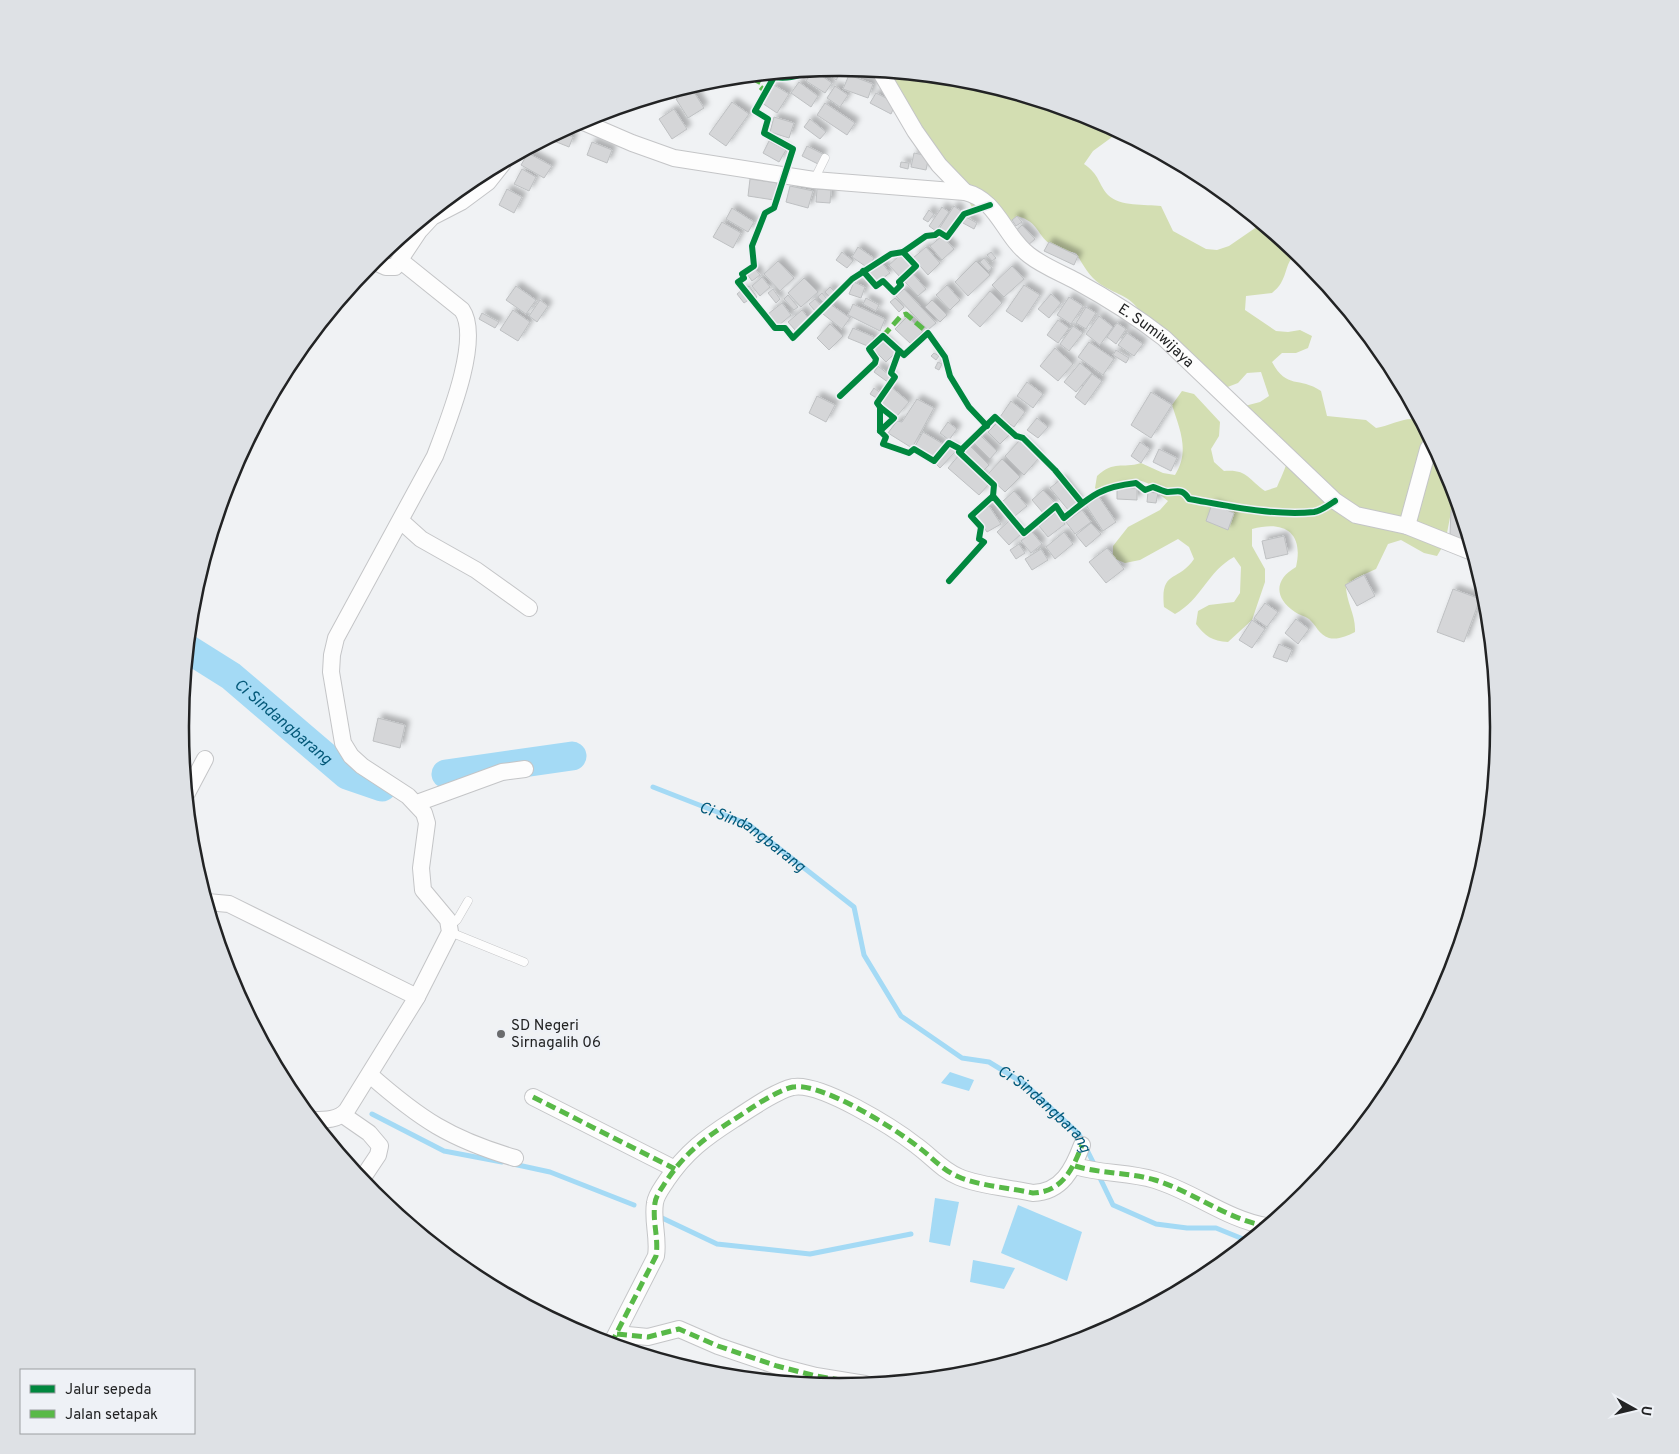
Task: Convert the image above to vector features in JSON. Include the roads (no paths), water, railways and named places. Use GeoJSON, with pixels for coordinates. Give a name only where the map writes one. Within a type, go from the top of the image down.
{"type":"FeatureCollection","features":[{"type":"Feature","properties":{"kind":"street","name":"E. Sumiwijaya"},"geometry":{"type":"LineString","coordinates":[[884,78],[915,131],[939,165],[965,192],[981,197],[990,205],[1012,239],[1030,256],[1135,315],[1164,338],[1335,501],[1356,515],[1407,526],[1465,549]]}},
{"type":"Feature","properties":{"kind":"street"},"geometry":{"type":"LineString","coordinates":[[591,125],[674,158],[814,180],[965,192]]}},
{"type":"Feature","properties":{"kind":"street"},"geometry":{"type":"LineString","coordinates":[[442,212],[461,202],[487,180]]}},
{"type":"Feature","properties":{"kind":"street"},"geometry":{"type":"LineString","coordinates":[[381,265],[395,267],[401,261],[420,229]]}},
{"type":"Feature","properties":{"kind":"street"},"geometry":{"type":"LineString","coordinates":[[342,1115],[370,1075],[417,997],[450,929],[444,914],[423,890],[422,868],[427,823],[424,812],[417,803],[350,756],[343,743],[332,672],[332,655],[336,638],[425,478],[444,433],[466,358],[470,330],[468,319],[455,303],[401,261]]}},
{"type":"Feature","properties":{"kind":"street"},"geometry":{"type":"LineString","coordinates":[[1407,526],[1428,450]]}},
{"type":"Feature","properties":{"kind":"street"},"geometry":{"type":"LineString","coordinates":[[401,520],[421,539],[476,570],[529,608]]}},
{"type":"Feature","properties":{"kind":"street"},"geometry":{"type":"LineString","coordinates":[[191,784],[205,759]]}},
{"type":"Feature","properties":{"kind":"street"},"geometry":{"type":"LineString","coordinates":[[417,803],[502,772],[525,768]]}},
{"type":"Feature","properties":{"kind":"street"},"geometry":{"type":"LineString","coordinates":[[213,903],[229,904],[417,997]]}},
{"type":"Feature","properties":{"kind":"street"},"geometry":{"type":"LineString","coordinates":[[370,1075],[431,1124],[462,1140],[515,1158]]}},
{"type":"Feature","properties":{"kind":"street"},"geometry":{"type":"LineString","coordinates":[[615,1337],[656,1256],[658,1243],[655,1204],[657,1195],[675,1169],[698,1143],[751,1108],[791,1088],[804,1086],[870,1115],[919,1147],[938,1165],[960,1178],[1033,1193],[1044,1193],[1062,1183],[1080,1168],[1082,1145]]}},
{"type":"Feature","properties":{"kind":"street"},"geometry":{"type":"LineString","coordinates":[[533,1098],[675,1169]]}},
{"type":"Feature","properties":{"kind":"street"},"geometry":{"type":"LineString","coordinates":[[320,1119],[342,1115],[369,1133],[380,1146],[378,1155],[366,1173]]}},
{"type":"Feature","properties":{"kind":"street"},"geometry":{"type":"LineString","coordinates":[[1080,1168],[1154,1180],[1181,1190],[1246,1222],[1259,1225]]}},
{"type":"Feature","properties":{"kind":"street"},"geometry":{"type":"LineString","coordinates":[[619,1339],[648,1337],[679,1329],[718,1346],[777,1366],[824,1377]]}},
{"type":"Feature","properties":{"kind":"lane"},"geometry":{"type":"LineString","coordinates":[[814,180],[825,158]]}},
{"type":"Feature","properties":{"kind":"lane"},"geometry":{"type":"LineString","coordinates":[[468,901],[450,929],[524,962]]}},
{"type":"Feature","properties":{"kind":"water"},"geometry":{"type":"Polygon","coordinates":[[[950,1072],[974,1080],[969,1091],[941,1083],[950,1072]]]}},
{"type":"Feature","properties":{"kind":"water"},"geometry":{"type":"Polygon","coordinates":[[[935,1198],[959,1202],[950,1246],[929,1242],[935,1198]]]}},
{"type":"Feature","properties":{"kind":"water"},"geometry":{"type":"Polygon","coordinates":[[[1018,1205],[1082,1232],[1067,1281],[1001,1253],[1018,1205]]]}},
{"type":"Feature","properties":{"kind":"water"},"geometry":{"type":"Polygon","coordinates":[[[973,1260],[1015,1268],[1004,1289],[970,1282],[973,1260]]]}},
{"type":"Feature","properties":{"kind":"waterway","name":"Ci Sindangbarang"},"geometry":{"type":"LineString","coordinates":[[193,652],[231,676],[347,775],[382,787]]}},
{"type":"Feature","properties":{"kind":"waterway","name":"Ci Sindangbarang"},"geometry":{"type":"LineString","coordinates":[[446,774],[572,756]]}},
{"type":"Feature","properties":{"kind":"waterway","name":"Ci Sindangbarang"},"geometry":{"type":"LineString","coordinates":[[653,787],[748,824],[854,907],[864,955],[901,1016],[962,1058],[989,1062],[1025,1084],[1079,1134],[1095,1166]]}},
{"type":"Feature","properties":{"kind":"waterway"},"geometry":{"type":"LineString","coordinates":[[372,1114],[444,1151],[502,1162]]}},
{"type":"Feature","properties":{"kind":"waterway"},"geometry":{"type":"LineString","coordinates":[[513,1164],[550,1172],[634,1205]]}},
{"type":"Feature","properties":{"kind":"waterway","name":"Ci Sindangbarang"},"geometry":{"type":"LineString","coordinates":[[1098,1174],[1113,1205],[1156,1224],[1187,1228],[1216,1228],[1242,1238]]}},
{"type":"Feature","properties":{"kind":"waterway"},"geometry":{"type":"LineString","coordinates":[[660,1217],[717,1244],[810,1254],[911,1234]]}},
{"type":"Feature","properties":{"kind":"place","name":"SD Negeri Sirnagalih 06"},"geometry":{"type":"Point","coordinates":[501,1034]}}]}
